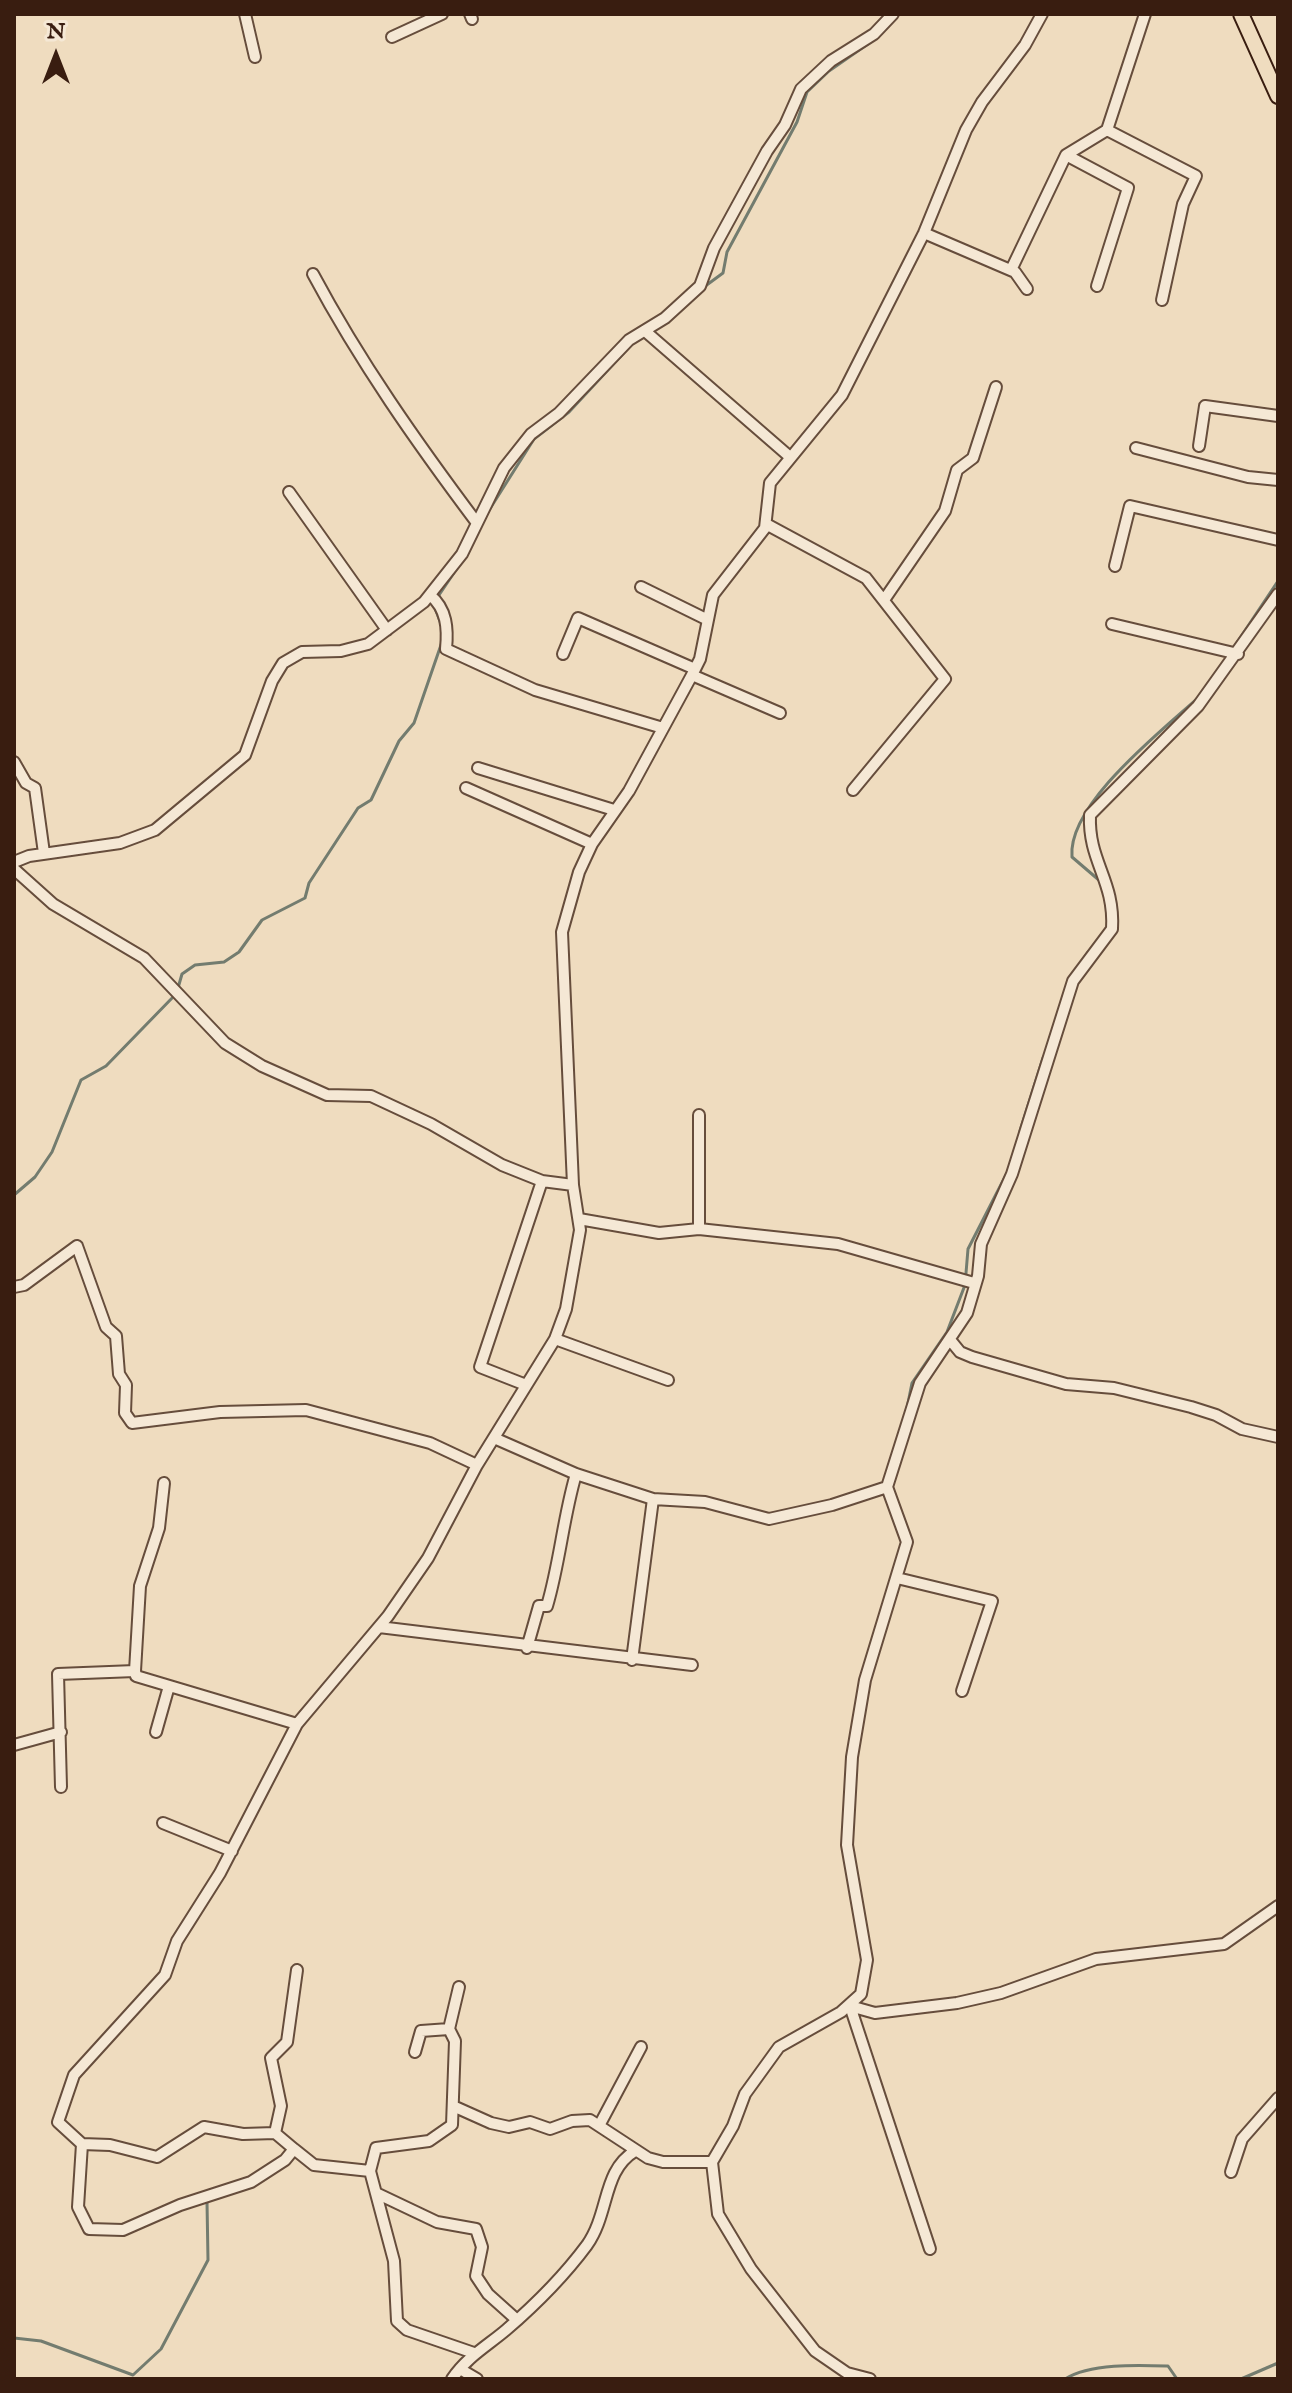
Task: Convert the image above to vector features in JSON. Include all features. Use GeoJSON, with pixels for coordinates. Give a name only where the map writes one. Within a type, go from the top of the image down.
{"type":"FeatureCollection","features":[{"type":"Feature","properties":{"kind":"highway"},"geometry":{"type":"LineString","coordinates":[[1241,14],[1277,93]]}},
{"type":"Feature","properties":{"kind":"street"},"geometry":{"type":"LineString","coordinates":[[245,14],[255,57]]}},
{"type":"Feature","properties":{"kind":"street"},"geometry":{"type":"LineString","coordinates":[[392,37],[442,14]]}},
{"type":"Feature","properties":{"kind":"street"},"geometry":{"type":"LineString","coordinates":[[14,862],[44,853],[120,843],[155,830],[245,755],[272,681],[283,663],[302,652],[341,651],[368,644],[430,595],[462,554],[504,468],[531,434],[559,413],[629,340],[665,318],[700,286],[714,248],[767,151],[785,125],[801,89],[831,61],[874,34],[893,14]]}},
{"type":"Feature","properties":{"kind":"street"},"geometry":{"type":"LineString","coordinates":[[370,2171],[314,2165],[275,2133],[243,2134],[204,2127],[157,2157],[110,2145],[82,2144],[58,2122],[74,2075],[165,1975],[177,1941],[232,1851],[297,1724],[379,1627],[428,1558],[477,1465],[555,1339],[577,1260],[579,1219],[573,1185],[562,932],[579,872],[592,844],[629,791],[694,672],[713,595],[766,524],[770,483],[842,395],[924,233],[966,130],[982,102],[1025,45],[1042,14]]}},
{"type":"Feature","properties":{"kind":"street"},"geometry":{"type":"LineString","coordinates":[[1011,270],[1066,155],[1107,130],[1145,14]]}},
{"type":"Feature","properties":{"kind":"street"},"geometry":{"type":"LineString","coordinates":[[1107,130],[1196,176],[1183,204],[1162,300]]}},
{"type":"Feature","properties":{"kind":"street"},"geometry":{"type":"LineString","coordinates":[[1066,155],[1128,188],[1097,286]]}},
{"type":"Feature","properties":{"kind":"street"},"geometry":{"type":"LineString","coordinates":[[924,233],[1011,270],[1027,289]]}},
{"type":"Feature","properties":{"kind":"street"},"geometry":{"type":"LineString","coordinates":[[313,274],[348,339],[424,452],[477,523]]}},
{"type":"Feature","properties":{"kind":"street"},"geometry":{"type":"LineString","coordinates":[[645,331],[790,457]]}},
{"type":"Feature","properties":{"kind":"street"},"geometry":{"type":"LineString","coordinates":[[884,600],[945,511],[957,470],[973,458],[996,387]]}},
{"type":"Feature","properties":{"kind":"street"},"geometry":{"type":"LineString","coordinates":[[1199,446],[1205,406],[1278,416]]}},
{"type":"Feature","properties":{"kind":"street"},"geometry":{"type":"LineString","coordinates":[[1136,448],[1248,477],[1278,480]]}},
{"type":"Feature","properties":{"kind":"street"},"geometry":{"type":"LineString","coordinates":[[289,492],[387,630]]}},
{"type":"Feature","properties":{"kind":"street"},"geometry":{"type":"LineString","coordinates":[[1115,566],[1130,506],[1278,540]]}},
{"type":"Feature","properties":{"kind":"street"},"geometry":{"type":"LineString","coordinates":[[766,524],[866,578],[945,679],[853,790]]}},
{"type":"Feature","properties":{"kind":"street"},"geometry":{"type":"LineString","coordinates":[[641,587],[706,619]]}},
{"type":"Feature","properties":{"kind":"street"},"geometry":{"type":"LineString","coordinates":[[870,2379],[847,2373],[815,2351],[751,2269],[718,2214],[712,2162],[733,2126],[745,2094],[779,2047],[850,2006],[861,1994],[867,1960],[847,1845],[853,1746],[865,1680],[907,1542],[887,1487],[920,1383],[967,1313],[981,1244],[1012,1174],[1073,981],[1112,929],[1110,886],[1094,858],[1090,815],[1198,706],[1278,594]]}},
{"type":"Feature","properties":{"kind":"street"},"geometry":{"type":"LineString","coordinates":[[430,595],[438,601],[448,627],[446,649],[535,690],[663,728]]}},
{"type":"Feature","properties":{"kind":"street"},"geometry":{"type":"LineString","coordinates":[[563,654],[578,618],[780,713]]}},
{"type":"Feature","properties":{"kind":"street"},"geometry":{"type":"LineString","coordinates":[[1112,624],[1238,654]]}},
{"type":"Feature","properties":{"kind":"street"},"geometry":{"type":"LineString","coordinates":[[14,762],[26,783],[35,788],[44,853]]}},
{"type":"Feature","properties":{"kind":"street"},"geometry":{"type":"LineString","coordinates":[[478,768],[614,810]]}},
{"type":"Feature","properties":{"kind":"street"},"geometry":{"type":"LineString","coordinates":[[466,788],[592,844]]}},
{"type":"Feature","properties":{"kind":"street"},"geometry":{"type":"LineString","coordinates":[[14,869],[53,904],[144,958],[225,1043],[262,1066],[327,1095],[371,1096],[431,1124],[502,1165],[542,1181],[573,1185]]}},
{"type":"Feature","properties":{"kind":"street"},"geometry":{"type":"LineString","coordinates":[[699,1115],[699,1229]]}},
{"type":"Feature","properties":{"kind":"street"},"geometry":{"type":"LineString","coordinates":[[526,1385],[480,1367],[542,1181]]}},
{"type":"Feature","properties":{"kind":"street"},"geometry":{"type":"LineString","coordinates":[[579,1219],[659,1233],[699,1229],[838,1244],[974,1283]]}},
{"type":"Feature","properties":{"kind":"street"},"geometry":{"type":"LineString","coordinates":[[14,1287],[24,1285],[77,1246],[106,1327],[116,1336],[119,1374],[126,1385],[125,1413],[132,1423],[220,1412],[306,1410],[430,1443],[477,1465]]}},
{"type":"Feature","properties":{"kind":"street"},"geometry":{"type":"LineString","coordinates":[[555,1339],[668,1380]]}},
{"type":"Feature","properties":{"kind":"street"},"geometry":{"type":"LineString","coordinates":[[951,1341],[960,1352],[972,1357],[1066,1384],[1114,1388],[1191,1407],[1216,1415],[1242,1429],[1278,1437]]}},
{"type":"Feature","properties":{"kind":"street"},"geometry":{"type":"LineString","coordinates":[[494,1438],[576,1474],[653,1499],[705,1502],[769,1519],[832,1505],[887,1487]]}},
{"type":"Feature","properties":{"kind":"street"},"geometry":{"type":"LineString","coordinates":[[527,1648],[539,1606],[547,1606],[559,1565],[564,1521],[576,1474]]}},
{"type":"Feature","properties":{"kind":"street"},"geometry":{"type":"LineString","coordinates":[[164,1483],[159,1528],[140,1586],[136,1676],[297,1724]]}},
{"type":"Feature","properties":{"kind":"street"},"geometry":{"type":"LineString","coordinates":[[632,1660],[653,1499]]}},
{"type":"Feature","properties":{"kind":"street"},"geometry":{"type":"LineString","coordinates":[[897,1578],[992,1601],[962,1691]]}},
{"type":"Feature","properties":{"kind":"street"},"geometry":{"type":"LineString","coordinates":[[379,1627],[527,1648],[692,1665]]}},
{"type":"Feature","properties":{"kind":"street"},"geometry":{"type":"LineString","coordinates":[[61,1787],[58,1674],[135,1671]]}},
{"type":"Feature","properties":{"kind":"street"},"geometry":{"type":"LineString","coordinates":[[156,1732],[169,1686]]}},
{"type":"Feature","properties":{"kind":"street"},"geometry":{"type":"LineString","coordinates":[[14,1745],[61,1732]]}},
{"type":"Feature","properties":{"kind":"street"},"geometry":{"type":"LineString","coordinates":[[163,1823],[232,1851]]}},
{"type":"Feature","properties":{"kind":"street"},"geometry":{"type":"LineString","coordinates":[[850,2006],[875,2013],[957,2003],[1001,1993],[1096,1959],[1224,1944],[1278,1906]]}},
{"type":"Feature","properties":{"kind":"street"},"geometry":{"type":"LineString","coordinates":[[275,2133],[281,2106],[278,2077],[271,2058],[287,2042],[297,1970]]}},
{"type":"Feature","properties":{"kind":"street"},"geometry":{"type":"LineString","coordinates":[[459,1987],[449,2029],[455,2041],[452,2125],[442,2135],[429,2141],[376,2148],[370,2171],[394,2261],[400,2327],[474,2353]]}},
{"type":"Feature","properties":{"kind":"street"},"geometry":{"type":"LineString","coordinates":[[850,2006],[930,2249]]}},
{"type":"Feature","properties":{"kind":"street"},"geometry":{"type":"LineString","coordinates":[[415,2052],[421,2031],[449,2029]]}},
{"type":"Feature","properties":{"kind":"street"},"geometry":{"type":"LineString","coordinates":[[600,2124],[641,2047]]}},
{"type":"Feature","properties":{"kind":"street"},"geometry":{"type":"LineString","coordinates":[[1231,2172],[1251,2125],[1278,2098]]}},
{"type":"Feature","properties":{"kind":"street"},"geometry":{"type":"LineString","coordinates":[[453,2106],[491,2123],[509,2127],[530,2122],[550,2129],[572,2121],[600,2124],[635,2151],[663,2162],[712,2162]]}},
{"type":"Feature","properties":{"kind":"street"},"geometry":{"type":"LineString","coordinates":[[82,2144],[78,2207],[89,2229],[123,2230],[180,2205],[251,2182],[285,2160],[294,2149]]}},
{"type":"Feature","properties":{"kind":"street"},"geometry":{"type":"LineString","coordinates":[[452,2379],[474,2353],[517,2320],[561,2277],[596,2232],[607,2205],[614,2169],[635,2151]]}},
{"type":"Feature","properties":{"kind":"street"},"geometry":{"type":"LineString","coordinates":[[376,2193],[437,2222],[476,2229],[482,2247],[476,2276],[488,2294],[517,2320]]}},
{"type":"Feature","properties":{"kind":"street"},"geometry":{"type":"LineString","coordinates":[[460,2369],[477,2379]]}},
{"type":"Feature","properties":{"kind":"waterway"},"geometry":{"type":"LineString","coordinates":[[704,287],[723,273],[727,252],[797,122],[807,92],[829,71],[878,37]]}},
{"type":"Feature","properties":{"kind":"waterway"},"geometry":{"type":"LineString","coordinates":[[486,515],[534,439],[569,412],[633,343],[646,335]]}},
{"type":"Feature","properties":{"kind":"waterway"},"geometry":{"type":"LineString","coordinates":[[437,598],[464,558]]}},
{"type":"Feature","properties":{"kind":"waterway"},"geometry":{"type":"LineString","coordinates":[[1232,650],[1278,581]]}},
{"type":"Feature","properties":{"kind":"waterway"},"geometry":{"type":"LineString","coordinates":[[435,608],[441,624]]}},
{"type":"Feature","properties":{"kind":"waterway"},"geometry":{"type":"LineString","coordinates":[[178,988],[182,974],[195,965],[224,962],[239,952],[262,920],[305,898],[309,883],[358,808],[371,800],[399,741],[414,723],[442,642]]}},
{"type":"Feature","properties":{"kind":"waterway"},"geometry":{"type":"LineString","coordinates":[[1100,881],[1072,857],[1075,836],[1085,814],[1101,791],[1142,747],[1200,696]]}},
{"type":"Feature","properties":{"kind":"waterway"},"geometry":{"type":"LineString","coordinates":[[1070,979],[1088,952]]}},
{"type":"Feature","properties":{"kind":"waterway"},"geometry":{"type":"LineString","coordinates":[[14,1195],[35,1177],[52,1152],[81,1080],[106,1066],[175,995]]}},
{"type":"Feature","properties":{"kind":"waterway"},"geometry":{"type":"LineString","coordinates":[[1020,1131],[1043,1058]]}},
{"type":"Feature","properties":{"kind":"waterway"},"geometry":{"type":"LineString","coordinates":[[907,1408],[912,1383],[947,1332],[965,1285],[968,1249],[1009,1169]]}},
{"type":"Feature","properties":{"kind":"waterway"},"geometry":{"type":"LineString","coordinates":[[14,2338],[41,2341],[133,2375],[161,2349],[208,2260],[207,2202]]}},
{"type":"Feature","properties":{"kind":"waterway"},"geometry":{"type":"LineString","coordinates":[[1241,2379],[1278,2363]]}},
{"type":"Feature","properties":{"kind":"waterway"},"geometry":{"type":"LineString","coordinates":[[1065,2379],[1088,2370],[1143,2365],[1168,2366],[1177,2379]]}}]}
